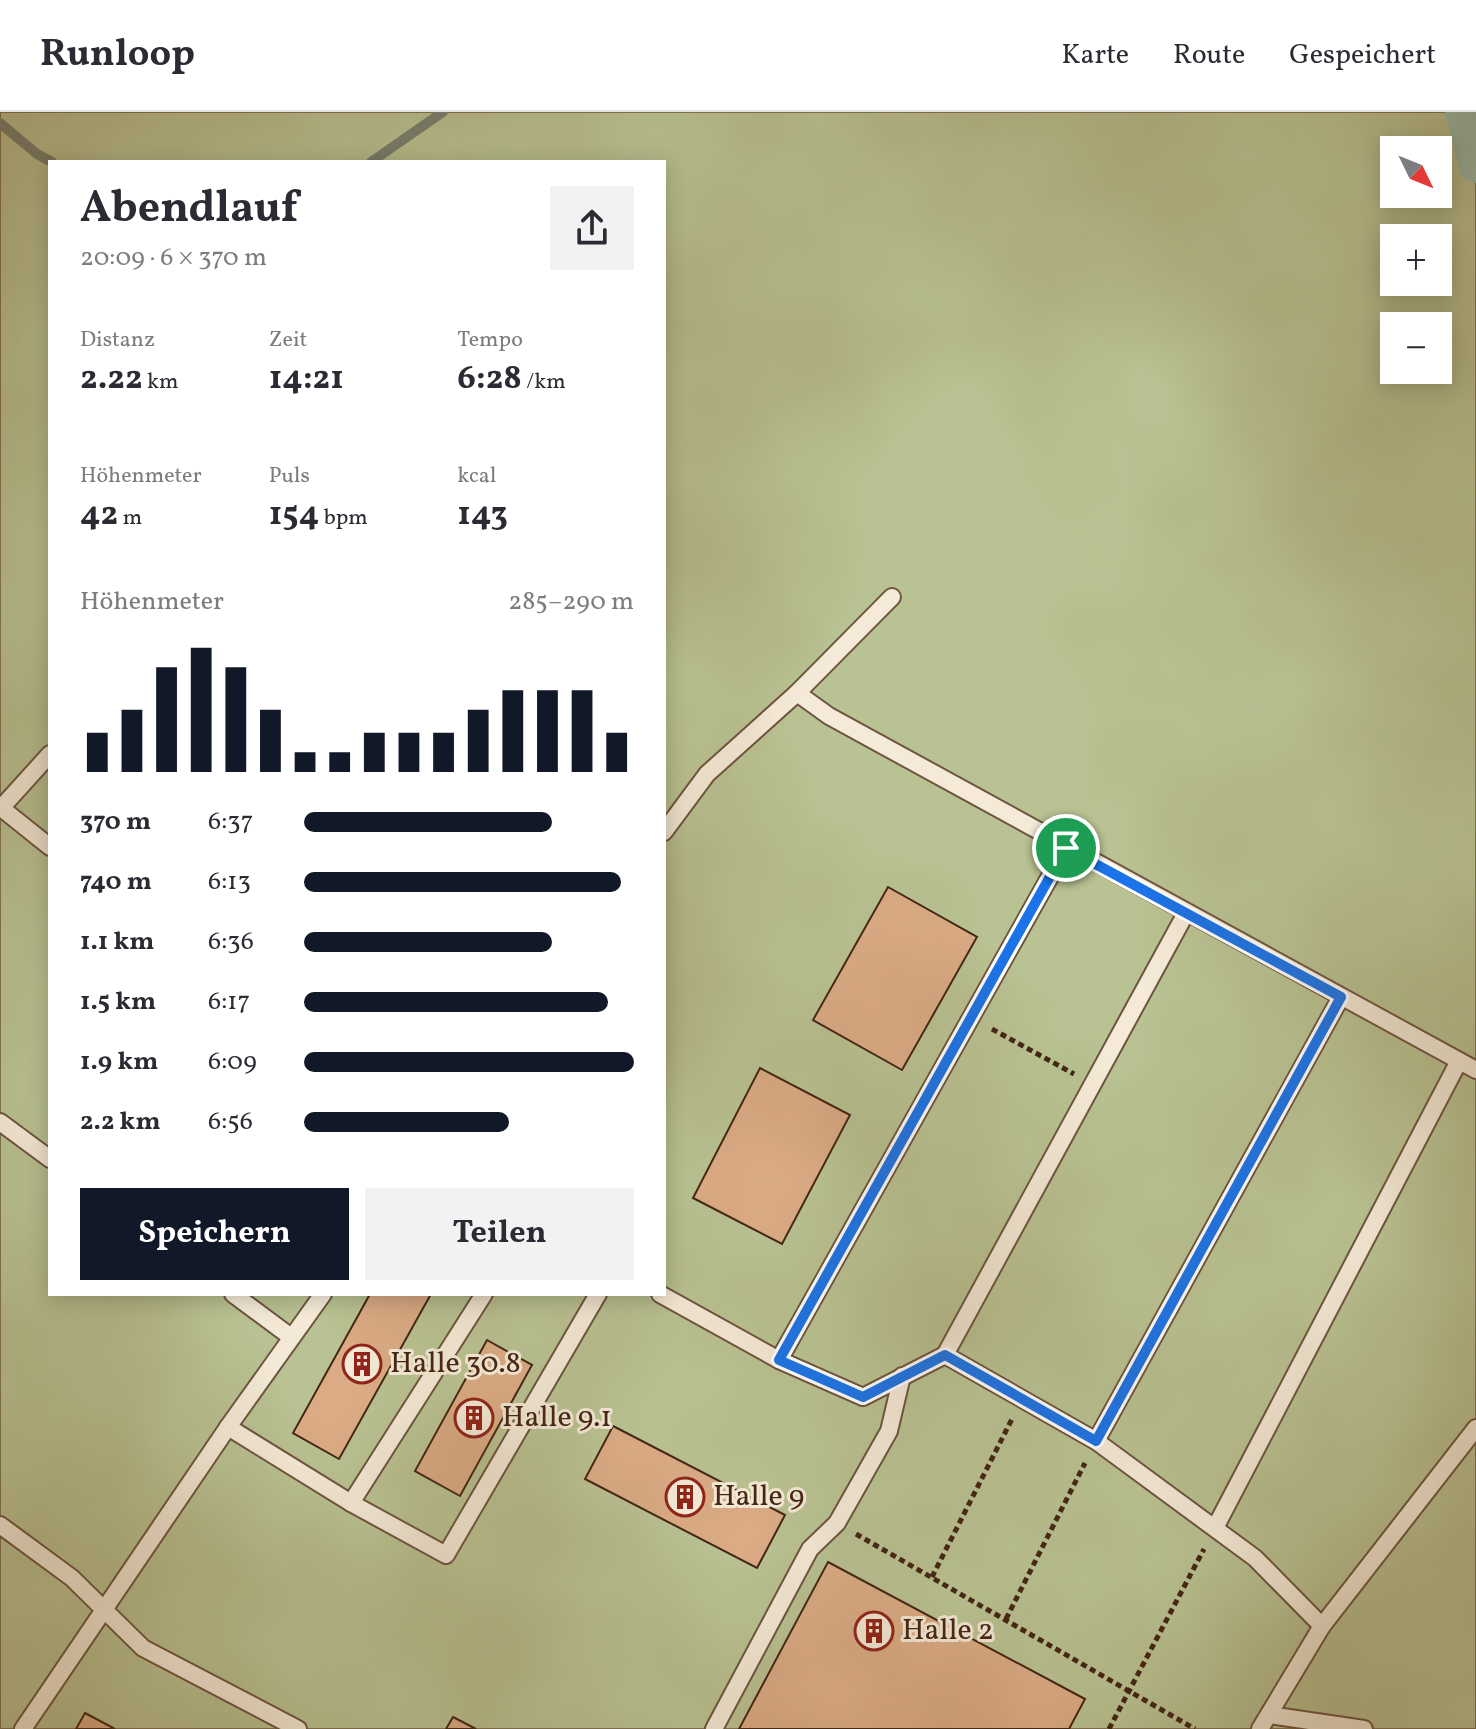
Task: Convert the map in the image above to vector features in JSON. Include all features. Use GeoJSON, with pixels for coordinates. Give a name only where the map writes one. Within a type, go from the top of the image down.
{"type":"FeatureCollection","features":[{"type":"Feature","properties":{"kind":"lane"},"geometry":{"type":"LineString","coordinates":[[666,829],[707,774],[797,693],[892,597]]}},
{"type":"Feature","properties":{"kind":"lane"},"geometry":{"type":"LineString","coordinates":[[797,693],[829,716],[1066,848],[1476,1070]]}},
{"type":"Feature","properties":{"kind":"lane"},"geometry":{"type":"LineString","coordinates":[[48,756],[0,808],[48,845]]}},
{"type":"Feature","properties":{"kind":"lane"},"geometry":{"type":"LineString","coordinates":[[779,1360],[1066,848]]}},
{"type":"Feature","properties":{"kind":"lane"},"geometry":{"type":"LineString","coordinates":[[664,1296],[779,1360],[863,1397],[945,1355],[1186,913]]}},
{"type":"Feature","properties":{"kind":"lane"},"geometry":{"type":"LineString","coordinates":[[1096,1441],[1341,997]]}},
{"type":"Feature","properties":{"kind":"lane"},"geometry":{"type":"LineString","coordinates":[[1215,1528],[1459,1061]]}},
{"type":"Feature","properties":{"kind":"lane"},"geometry":{"type":"LineString","coordinates":[[0,1122],[48,1158]]}},
{"type":"Feature","properties":{"kind":"lane"},"geometry":{"type":"LineString","coordinates":[[236,1296],[291,1337]]}},
{"type":"Feature","properties":{"kind":"lane"},"geometry":{"type":"LineString","coordinates":[[23,1729],[228,1427],[322,1296]]}},
{"type":"Feature","properties":{"kind":"lane"},"geometry":{"type":"LineString","coordinates":[[351,1503],[483,1296]]}},
{"type":"Feature","properties":{"kind":"lane"},"geometry":{"type":"LineString","coordinates":[[228,1427],[351,1503],[446,1555],[597,1296]]}},
{"type":"Feature","properties":{"kind":"lane"},"geometry":{"type":"LineString","coordinates":[[945,1355],[1096,1441],[1255,1558],[1322,1626]]}},
{"type":"Feature","properties":{"kind":"lane"},"geometry":{"type":"LineString","coordinates":[[714,1729],[810,1549],[837,1523],[889,1431],[902,1376]]}},
{"type":"Feature","properties":{"kind":"lane"},"geometry":{"type":"LineString","coordinates":[[1364,1729],[1265,1722],[1322,1626],[1476,1428]]}},
{"type":"Feature","properties":{"kind":"lane"},"geometry":{"type":"LineString","coordinates":[[0,1525],[72,1578],[143,1648],[298,1729]]}},
{"type":"Feature","properties":{"kind":"path"},"geometry":{"type":"LineString","coordinates":[[970,1016],[1092,1085]]}},
{"type":"Feature","properties":{"kind":"path"},"geometry":{"type":"LineString","coordinates":[[932,1577],[1023,1399]]}},
{"type":"Feature","properties":{"kind":"path"},"geometry":{"type":"LineString","coordinates":[[1006,1619],[1096,1441]]}},
{"type":"Feature","properties":{"kind":"path"},"geometry":{"type":"LineString","coordinates":[[837,1523],[1195,1729]]}},
{"type":"Feature","properties":{"kind":"path"},"geometry":{"type":"LineString","coordinates":[[1109,1729],[1215,1528]]}},
{"type":"Feature","properties":{"kind":"green space"},"geometry":{"type":"Polygon","coordinates":[[[0,112],[1476,112],[1476,1729],[0,1729],[0,112]]]}},
{"type":"Feature","properties":{"kind":"building"},"geometry":{"type":"Polygon","coordinates":[[[888,887],[977,937],[902,1070],[813,1020],[888,887]]]}},
{"type":"Feature","properties":{"kind":"building"},"geometry":{"type":"Polygon","coordinates":[[[760,1068],[850,1115],[782,1244],[693,1198],[760,1068]]]}},
{"type":"Feature","properties":{"kind":"building","name":"Halle 30.8"},"geometry":{"type":"Polygon","coordinates":[[[369,1296],[430,1296],[339,1459],[293,1433],[369,1296]]]}},
{"type":"Feature","properties":{"kind":"building","name":"Halle 9.1"},"geometry":{"type":"Polygon","coordinates":[[[487,1340],[532,1365],[460,1496],[415,1471],[487,1340]]]}},
{"type":"Feature","properties":{"kind":"building","name":"Halle 9"},"geometry":{"type":"Polygon","coordinates":[[[613,1426],[785,1515],[757,1568],[585,1479],[613,1426]]]}},
{"type":"Feature","properties":{"kind":"building","name":"Halle 2"},"geometry":{"type":"Polygon","coordinates":[[[828,1562],[1085,1699],[1069,1729],[739,1729],[828,1562]]]}},
{"type":"Feature","properties":{"kind":"building"},"geometry":{"type":"Polygon","coordinates":[[[85,1713],[115,1729],[76,1729],[85,1713]]]}},
{"type":"Feature","properties":{"kind":"building"},"geometry":{"type":"Polygon","coordinates":[[[453,1717],[476,1729],[446,1729],[453,1717]]]}},
{"type":"Feature","properties":{"kind":"waterway"},"geometry":{"type":"LineString","coordinates":[[374,160],[443,112]]}},
{"type":"Feature","properties":{"kind":"waterway"},"geometry":{"type":"LineString","coordinates":[[1462,112],[1476,166]]}},
{"type":"Feature","properties":{"kind":"waterway"},"geometry":{"type":"LineString","coordinates":[[0,123],[48,160]]}},
{"type":"Feature","properties":{"kind":"place","name":"Halle 30.8"},"geometry":{"type":"Point","coordinates":[362,1364]}},
{"type":"Feature","properties":{"kind":"place","name":"Halle 9.1"},"geometry":{"type":"Point","coordinates":[474,1418]}},
{"type":"Feature","properties":{"kind":"place","name":"Halle 9"},"geometry":{"type":"Point","coordinates":[685,1497]}},
{"type":"Feature","properties":{"kind":"place","name":"Halle 2"},"geometry":{"type":"Point","coordinates":[874,1631]}},
{"type":"Feature","properties":{"kind":"route"},"geometry":{"type":"LineString","coordinates":[[1066,848],[1341,997],[1096,1441],[945,1355],[863,1397],[779,1360],[1066,848]]}}]}
